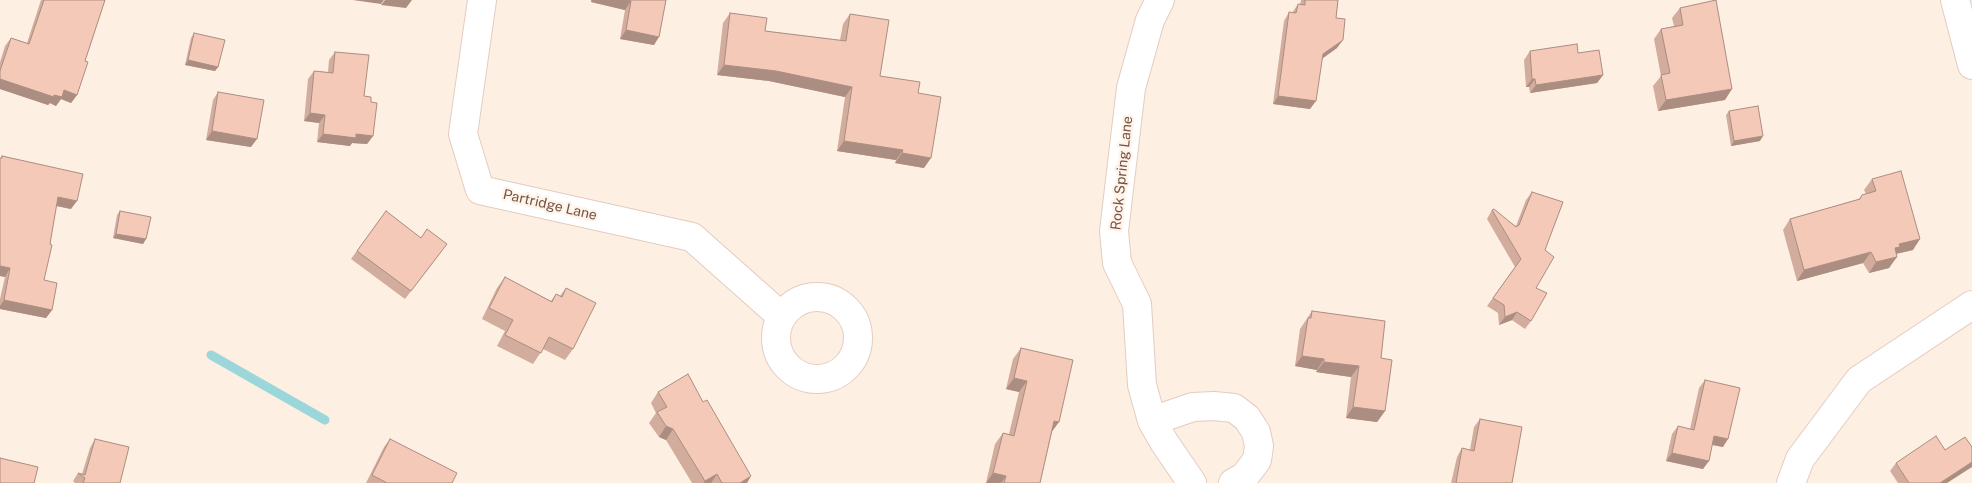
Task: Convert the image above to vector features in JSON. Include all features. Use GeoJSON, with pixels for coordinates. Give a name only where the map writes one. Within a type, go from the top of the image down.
{"type":"FeatureCollection","features":[{"type":"Feature","properties":{"kind":"street","name":"Partridge Lane"},"geometry":{"type":"LineString","coordinates":[[482,0],[463,134],[480,190],[692,237],[781,316]]}},
{"type":"Feature","properties":{"kind":"street","name":"Rock Spring Lane"},"geometry":{"type":"LineString","coordinates":[[1160,0],[1150,20],[1131,88],[1114,231],[1116,263],[1137,304],[1142,385],[1152,421],[1192,483]]}},
{"type":"Feature","properties":{"kind":"street"},"geometry":{"type":"LineString","coordinates":[[1955,0],[1972,65]]}},
{"type":"Feature","properties":{"kind":"street"},"geometry":{"type":"LineString","coordinates":[[1791,483],[1800,459],[1859,380],[1972,304]]}},
{"type":"Feature","properties":{"kind":"street"},"geometry":{"type":"LineString","coordinates":[[1152,421],[1193,407],[1214,406],[1234,408],[1247,418],[1256,432],[1260,446],[1257,460],[1245,476],[1233,483]]}},
{"type":"Feature","properties":{"kind":"building"},"geometry":{"type":"Polygon","coordinates":[[[44,0],[105,0],[85,61],[88,62],[77,95],[64,90],[62,97],[54,95],[54,97],[0,79],[0,71],[11,38],[29,44],[44,0]]]}},
{"type":"Feature","properties":{"kind":"building"},"geometry":{"type":"Polygon","coordinates":[[[625,0],[666,0],[659,37],[626,30],[631,1],[625,0]]]}},
{"type":"Feature","properties":{"kind":"building"},"geometry":{"type":"Polygon","coordinates":[[[1305,0],[1338,0],[1336,18],[1345,19],[1343,40],[1323,54],[1316,101],[1278,96],[1289,12],[1296,13],[1298,4],[1305,5],[1305,0]]]}},
{"type":"Feature","properties":{"kind":"building"},"geometry":{"type":"Polygon","coordinates":[[[1716,0],[1732,89],[1666,100],[1661,75],[1670,73],[1661,29],[1683,25],[1680,8],[1716,0]]]}},
{"type":"Feature","properties":{"kind":"building"},"geometry":{"type":"Polygon","coordinates":[[[730,13],[767,18],[765,31],[846,41],[850,14],[889,20],[880,76],[920,82],[918,93],[941,97],[931,158],[902,153],[903,150],[844,141],[852,87],[776,71],[724,65],[730,13]]]}},
{"type":"Feature","properties":{"kind":"building"},"geometry":{"type":"Polygon","coordinates":[[[194,33],[225,40],[218,67],[188,60],[194,33]]]}},
{"type":"Feature","properties":{"kind":"building"},"geometry":{"type":"Polygon","coordinates":[[[1577,44],[1578,53],[1599,50],[1603,75],[1536,85],[1535,79],[1532,79],[1530,51],[1577,44]]]}},
{"type":"Feature","properties":{"kind":"building"},"geometry":{"type":"Polygon","coordinates":[[[335,52],[369,55],[364,96],[371,97],[371,102],[377,103],[373,136],[356,134],[356,138],[323,134],[325,115],[310,113],[314,71],[333,73],[335,52]]]}},
{"type":"Feature","properties":{"kind":"building"},"geometry":{"type":"Polygon","coordinates":[[[218,92],[264,100],[257,139],[212,131],[218,92]]]}},
{"type":"Feature","properties":{"kind":"building"},"geometry":{"type":"Polygon","coordinates":[[[1758,106],[1763,136],[1734,141],[1729,111],[1758,106]]]}},
{"type":"Feature","properties":{"kind":"building"},"geometry":{"type":"Polygon","coordinates":[[[2,156],[83,174],[77,201],[58,197],[50,244],[52,245],[44,280],[57,283],[52,310],[4,300],[10,268],[0,266],[0,158],[2,156]]]}},
{"type":"Feature","properties":{"kind":"building"},"geometry":{"type":"Polygon","coordinates":[[[1901,171],[1920,239],[1899,244],[1900,247],[1895,248],[1897,257],[1876,262],[1871,252],[1804,270],[1790,219],[1860,199],[1862,195],[1876,191],[1872,179],[1901,171]]]}},
{"type":"Feature","properties":{"kind":"building"},"geometry":{"type":"Polygon","coordinates":[[[1532,192],[1563,202],[1545,250],[1554,257],[1536,288],[1547,293],[1531,321],[1517,312],[1505,317],[1504,305],[1493,298],[1521,259],[1492,210],[1494,209],[1516,227],[1519,225],[1532,192]]]}},
{"type":"Feature","properties":{"kind":"building"},"geometry":{"type":"Polygon","coordinates":[[[120,211],[151,217],[146,239],[116,234],[120,211]]]}},
{"type":"Feature","properties":{"kind":"building"},"geometry":{"type":"Polygon","coordinates":[[[386,211],[421,238],[427,229],[447,244],[411,291],[357,251],[386,211]]]}},
{"type":"Feature","properties":{"kind":"building"},"geometry":{"type":"Polygon","coordinates":[[[505,277],[552,302],[556,294],[562,297],[566,288],[596,303],[573,349],[549,337],[541,353],[505,335],[513,320],[489,308],[505,277]]]}},
{"type":"Feature","properties":{"kind":"building"},"geometry":{"type":"Polygon","coordinates":[[[1312,311],[1385,321],[1381,358],[1392,360],[1385,411],[1353,407],[1359,366],[1324,362],[1324,359],[1302,356],[1308,318],[1311,318],[1312,311]]]}},
{"type":"Feature","properties":{"kind":"building"},"geometry":{"type":"Polygon","coordinates":[[[1021,348],[1073,360],[1059,422],[1054,421],[1040,483],[1004,483],[1006,476],[993,473],[1003,433],[1014,436],[1027,381],[1014,378],[1021,348]]]}},
{"type":"Feature","properties":{"kind":"building"},"geometry":{"type":"Polygon","coordinates":[[[688,374],[703,402],[707,400],[751,476],[740,483],[722,483],[717,474],[705,481],[673,429],[666,426],[657,412],[667,407],[658,392],[688,374]]]}},
{"type":"Feature","properties":{"kind":"building"},"geometry":{"type":"Polygon","coordinates":[[[1705,380],[1740,388],[1728,439],[1714,436],[1709,461],[1672,453],[1678,426],[1694,430],[1705,380]]]}},
{"type":"Feature","properties":{"kind":"building"},"geometry":{"type":"Polygon","coordinates":[[[1480,419],[1522,427],[1512,483],[1456,483],[1462,448],[1474,451],[1480,419]]]}},
{"type":"Feature","properties":{"kind":"building"},"geometry":{"type":"Polygon","coordinates":[[[1936,436],[1945,450],[1965,437],[1972,447],[1972,462],[1940,483],[1909,483],[1896,463],[1936,436]]]}},
{"type":"Feature","properties":{"kind":"building"},"geometry":{"type":"Polygon","coordinates":[[[95,439],[129,447],[120,483],[83,483],[85,478],[78,473],[85,475],[95,439]]]}},
{"type":"Feature","properties":{"kind":"building"},"geometry":{"type":"Polygon","coordinates":[[[390,439],[457,473],[452,483],[387,483],[372,475],[390,439]]]}},
{"type":"Feature","properties":{"kind":"building"},"geometry":{"type":"Polygon","coordinates":[[[0,458],[38,467],[34,483],[0,483],[0,458]]]}},
{"type":"Feature","properties":{"kind":"waterway"},"geometry":{"type":"LineString","coordinates":[[211,355],[325,420]]}}]}
